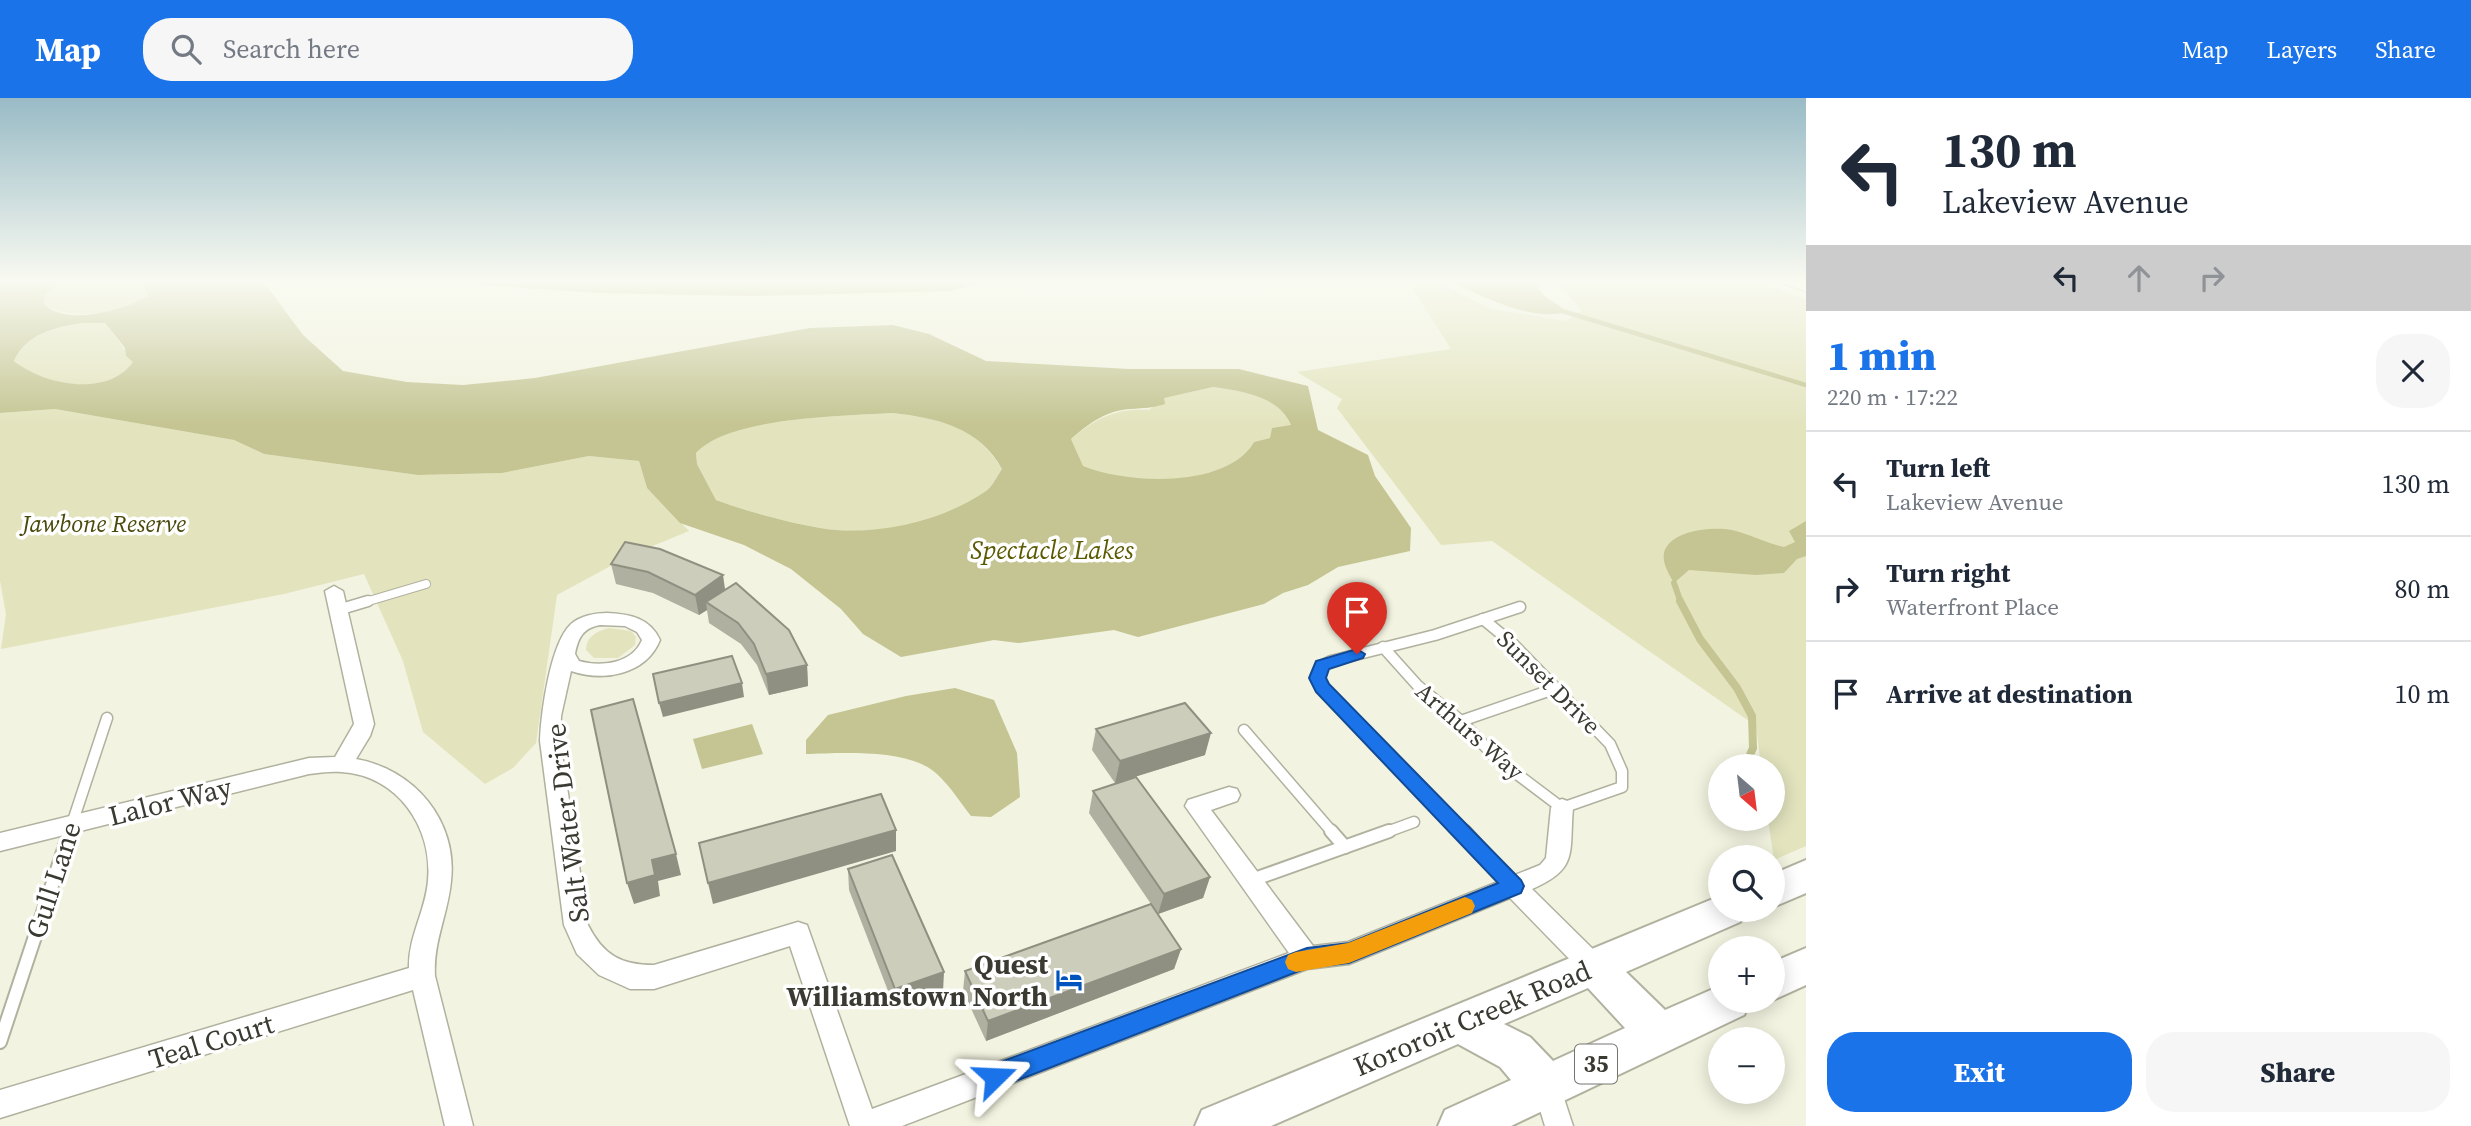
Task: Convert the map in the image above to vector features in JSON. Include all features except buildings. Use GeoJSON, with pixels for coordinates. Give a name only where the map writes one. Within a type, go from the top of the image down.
{"type":"FeatureCollection","features":[{"type":"Feature","properties":{"kind":"main road"},"geometry":{"type":"LineString","coordinates":[[1785,886],[1806,876]]}},
{"type":"Feature","properties":{"kind":"main road","name":"Kororoit Creek Road"},"geometry":{"type":"LineString","coordinates":[[1218,1126],[1708,918]]}},
{"type":"Feature","properties":{"kind":"main road"},"geometry":{"type":"LineString","coordinates":[[1592,966],[1659,1034]]}},
{"type":"Feature","properties":{"kind":"main road"},"geometry":{"type":"LineString","coordinates":[[1785,976],[1806,966]]}},
{"type":"Feature","properties":{"kind":"main road","name":"35"},"geometry":{"type":"LineString","coordinates":[[1475,1124],[1553,1106],[1659,1034],[1708,1011]]}},
{"type":"Feature","properties":{"kind":"main road"},"geometry":{"type":"LineString","coordinates":[[1461,1024],[1516,1052],[1553,1106]]}},
{"type":"Feature","properties":{"kind":"street"},"geometry":{"type":"LineString","coordinates":[[336,600],[364,724],[360,736],[341,764]]}},
{"type":"Feature","properties":{"kind":"street"},"geometry":{"type":"LineString","coordinates":[[555,696],[557,688],[566,678],[608,668],[632,662],[645,653],[651,643],[648,631],[624,621],[594,620],[575,628],[567,646],[567,659],[574,666],[589,670],[608,668]]}},
{"type":"Feature","properties":{"kind":"street","name":"Salt Water Drive"},"geometry":{"type":"LineString","coordinates":[[567,646],[555,696],[550,741],[574,918],[586,946],[614,971],[644,978],[798,933],[864,1126]]}},
{"type":"Feature","properties":{"kind":"street","name":"Lalor Way"},"geometry":{"type":"LineString","coordinates":[[0,842],[309,766],[341,764],[378,772],[399,784],[422,806],[439,843],[440,881],[421,946],[422,976],[459,1126]]}},
{"type":"Feature","properties":{"kind":"street"},"geometry":{"type":"LineString","coordinates":[[1229,795],[1196,806],[1307,958]]}},
{"type":"Feature","properties":{"kind":"street"},"geometry":{"type":"LineString","coordinates":[[864,1126],[1307,958],[1349,953],[1514,886],[1554,867],[1562,808]]}},
{"type":"Feature","properties":{"kind":"street"},"geometry":{"type":"LineString","coordinates":[[1514,886],[1592,966]]}},
{"type":"Feature","properties":{"kind":"street","name":"Teal Court"},"geometry":{"type":"LineString","coordinates":[[0,1104],[422,976]]}},
{"type":"Feature","properties":{"kind":"lane"},"geometry":{"type":"LineString","coordinates":[[336,600],[426,584]]}},
{"type":"Feature","properties":{"kind":"lane"},"geometry":{"type":"LineString","coordinates":[[1514,886],[1475,842],[1326,693],[1317,675],[1320,667],[1327,663],[1520,607]]}},
{"type":"Feature","properties":{"kind":"lane","name":"Sunset Drive"},"geometry":{"type":"LineString","coordinates":[[1483,619],[1522,652],[1554,689],[1600,732],[1618,762],[1622,787],[1562,808]]}},
{"type":"Feature","properties":{"kind":"lane","name":"Arthurs Way"},"geometry":{"type":"LineString","coordinates":[[1383,647],[1418,686],[1461,721],[1497,759],[1562,808]]}},
{"type":"Feature","properties":{"kind":"lane"},"geometry":{"type":"LineString","coordinates":[[1461,721],[1554,689]]}},
{"type":"Feature","properties":{"kind":"lane","name":"Gull Lane"},"geometry":{"type":"LineString","coordinates":[[0,1042],[107,719]]}},
{"type":"Feature","properties":{"kind":"lane"},"geometry":{"type":"LineString","coordinates":[[1244,730],[1345,847]]}},
{"type":"Feature","properties":{"kind":"lane"},"geometry":{"type":"LineString","coordinates":[[1251,881],[1414,822]]}},
{"type":"Feature","properties":{"kind":"green space"},"geometry":{"type":"Polygon","coordinates":[[[109,329],[134,362],[107,381],[75,384],[42,377],[14,361],[26,344],[52,330],[109,329]]]}},
{"type":"Feature","properties":{"kind":"green space"},"geometry":{"type":"Polygon","coordinates":[[[1438,329],[1806,329],[1806,846],[1785,855],[1785,845],[1772,845],[1770,831],[1785,831],[1785,754],[1760,754],[1756,726],[1492,541],[1441,545],[1337,408],[1342,399],[1297,372],[1451,349],[1438,329]]]}},
{"type":"Feature","properties":{"kind":"green space"},"geometry":{"type":"Polygon","coordinates":[[[1213,387],[1247,393],[1268,401],[1278,407],[1291,425],[1270,438],[1254,442],[1240,458],[1222,469],[1199,475],[1149,479],[1102,473],[1083,467],[1071,439],[1089,425],[1116,413],[1149,410],[1163,398],[1213,387]]]}},
{"type":"Feature","properties":{"kind":"green space","name":"Jawbone Reserve"},"geometry":{"type":"Polygon","coordinates":[[[55,409],[234,440],[264,454],[418,475],[502,473],[589,456],[639,461],[647,488],[689,531],[631,555],[557,595],[536,743],[513,768],[485,784],[423,732],[403,661],[364,574],[284,594],[1,649],[6,614],[0,581],[0,413],[55,409]]]}},
{"type":"Feature","properties":{"kind":"green space"},"geometry":{"type":"Polygon","coordinates":[[[892,413],[941,422],[968,434],[991,454],[1002,469],[993,484],[968,502],[928,519],[885,529],[841,530],[780,520],[716,500],[697,464],[696,453],[712,441],[759,425],[817,417],[892,413]]]}},
{"type":"Feature","properties":{"kind":"green space"},"geometry":{"type":"Polygon","coordinates":[[[609,628],[631,631],[636,637],[635,645],[618,658],[594,658],[586,650],[588,641],[609,628]]]}},
{"type":"Feature","properties":{"kind":"water","name":"Spectacle Lakes"},"geometry":{"type":"Polygon","coordinates":[[[0,329],[55,329],[42,333],[26,344],[14,361],[42,376],[75,384],[108,380],[122,373],[133,362],[126,356],[125,348],[110,329],[299,329],[343,371],[407,382],[463,385],[535,378],[805,329],[909,329],[929,334],[986,361],[1129,369],[1239,369],[1308,386],[1318,430],[1368,455],[1375,476],[1411,528],[1410,551],[1338,567],[1308,585],[1283,593],[1264,604],[1138,637],[1114,630],[1019,643],[994,640],[901,657],[863,634],[841,609],[791,569],[744,545],[680,523],[647,488],[639,461],[589,456],[502,473],[418,475],[264,454],[234,440],[55,409],[0,413],[0,329]],[[1213,387],[1164,398],[1165,404],[1122,410],[1092,423],[1071,439],[1083,466],[1102,472],[1149,479],[1199,475],[1222,468],[1241,457],[1254,442],[1270,438],[1272,428],[1291,425],[1278,407],[1268,401],[1213,387]],[[892,413],[817,417],[759,425],[712,441],[696,453],[697,464],[716,500],[780,520],[841,530],[884,528],[928,519],[968,502],[993,484],[1002,469],[993,455],[969,434],[941,422],[892,413]]]}},
{"type":"Feature","properties":{"kind":"water"},"geometry":{"type":"Polygon","coordinates":[[[1806,521],[1806,556],[1797,559],[1784,573],[1756,575],[1689,570],[1674,583],[1665,565],[1664,553],[1668,545],[1674,539],[1693,531],[1732,530],[1784,547],[1795,542],[1789,531],[1806,521]]]}},
{"type":"Feature","properties":{"kind":"water"},"geometry":{"type":"Polygon","coordinates":[[[955,688],[994,700],[1017,753],[1020,797],[991,817],[971,816],[937,774],[910,760],[874,754],[806,754],[806,740],[828,715],[906,696],[955,688]]]}},
{"type":"Feature","properties":{"kind":"water"},"geometry":{"type":"Polygon","coordinates":[[[752,724],[763,754],[702,769],[693,739],[752,724]]]}},
{"type":"Feature","properties":{"kind":"waterway"},"geometry":{"type":"LineString","coordinates":[[1621,329],[1806,385]]}},
{"type":"Feature","properties":{"kind":"waterway"},"geometry":{"type":"LineString","coordinates":[[1674,583],[1681,603]]}},
{"type":"Feature","properties":{"kind":"waterway"},"geometry":{"type":"LineString","coordinates":[[1681,603],[1700,639],[1737,688],[1752,716],[1753,748],[1750,754]]}},
{"type":"Feature","properties":{"kind":"slow traffic"},"geometry":{"type":"LineString","coordinates":[[1296,962],[1307,958],[1349,953],[1465,906]]}},
{"type":"Feature","properties":{"kind":"place","name":"Quest Williamstown North"},"geometry":{"type":"Point","coordinates":[1069,980]}},
{"type":"Feature","properties":{"kind":"route"},"geometry":{"type":"LineString","coordinates":[[995,1077],[1307,958],[1349,953],[1514,886],[1475,842],[1326,693],[1317,678],[1319,668],[1357,654]]}}]}
